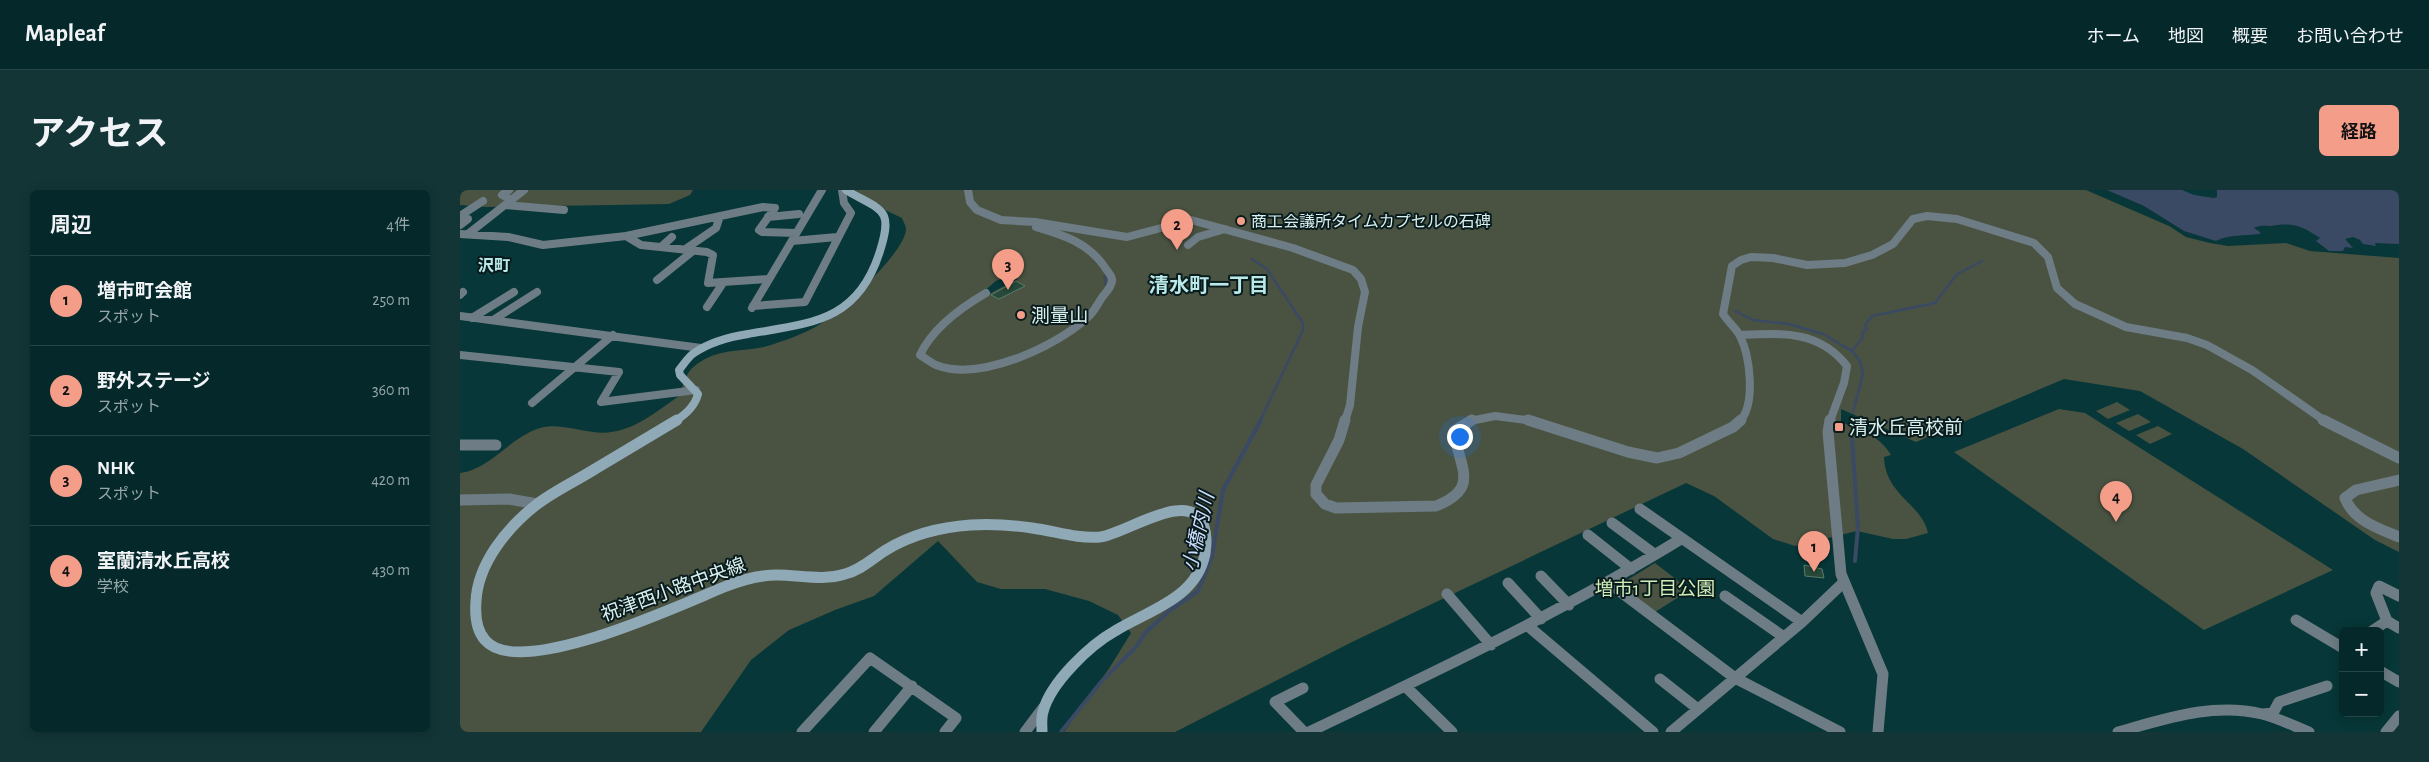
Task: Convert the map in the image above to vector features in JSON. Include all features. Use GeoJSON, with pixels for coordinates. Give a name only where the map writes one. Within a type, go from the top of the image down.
{"type":"FeatureCollection","features":[{"type":"Feature","properties":{"kind":"main road"},"geometry":{"type":"LineString","coordinates":[[696,390],[680,375],[679,370],[692,353],[721,339],[814,322],[841,310],[858,297],[868,282],[887,221],[884,213],[844,190]]}},
{"type":"Feature","properties":{"kind":"main road","name":"祝津西小路中央線"},"geometry":{"type":"LineString","coordinates":[[696,390],[696,401],[680,418],[537,504],[512,528],[489,558],[476,588],[476,620],[480,636],[496,649],[509,652],[525,651],[594,636],[661,615],[737,582],[756,577],[771,574],[822,578],[848,574],[896,545],[932,530],[1002,525],[1087,538],[1108,536],[1168,511],[1185,511],[1196,515],[1202,520],[1206,535],[1206,556],[1202,569],[1191,584],[1159,609],[1136,619],[1102,639],[1067,674],[1044,708],[1042,732]]}},
{"type":"Feature","properties":{"kind":"street"},"geometry":{"type":"LineString","coordinates":[[509,190],[502,195],[512,200]]}},
{"type":"Feature","properties":{"kind":"street"},"geometry":{"type":"LineString","coordinates":[[463,235],[524,190]]}},
{"type":"Feature","properties":{"kind":"street"},"geometry":{"type":"LineString","coordinates":[[822,190],[752,307],[805,302],[851,213],[844,203],[844,190]]}},
{"type":"Feature","properties":{"kind":"street"},"geometry":{"type":"LineString","coordinates":[[968,190],[970,202],[982,213],[1001,220],[1127,237],[1191,220],[1226,228],[1353,270],[1361,279],[1365,292],[1358,327],[1350,404],[1339,440],[1316,485],[1316,494],[1325,504],[1336,508],[1436,506],[1450,502],[1460,496],[1465,486],[1454,431],[1463,422],[1488,416],[1518,418],[1544,424],[1650,458],[1670,458],[1710,436],[1737,425],[1748,406],[1749,376],[1740,335],[1728,324],[1723,314],[1732,266],[1737,261],[1756,257],[1816,267],[1841,263],[1888,247],[1900,240],[1913,219],[1942,216],[2034,243],[2044,249],[2049,255],[2055,289],[2075,304],[2128,328],[2185,336],[2208,345],[2245,365],[2323,420],[2399,458]]}},
{"type":"Feature","properties":{"kind":"street"},"geometry":{"type":"LineString","coordinates":[[460,218],[483,201]]}},
{"type":"Feature","properties":{"kind":"street"},"geometry":{"type":"LineString","coordinates":[[505,205],[564,210]]}},
{"type":"Feature","properties":{"kind":"street"},"geometry":{"type":"LineString","coordinates":[[463,235],[508,237],[543,245],[626,236],[752,208],[775,208],[759,230],[762,232],[796,233]]}},
{"type":"Feature","properties":{"kind":"street"},"geometry":{"type":"LineString","coordinates":[[768,217],[799,214]]}},
{"type":"Feature","properties":{"kind":"street"},"geometry":{"type":"LineString","coordinates":[[684,250],[716,228],[720,216]]}},
{"type":"Feature","properties":{"kind":"street"},"geometry":{"type":"LineString","coordinates":[[460,218],[468,219],[460,225]]}},
{"type":"Feature","properties":{"kind":"street"},"geometry":{"type":"LineString","coordinates":[[986,292],[965,305],[925,344],[920,355],[925,361],[938,366],[963,370],[1024,354],[1072,330],[1088,318],[1110,288],[1112,279],[1092,251],[1051,232],[1016,221]]}},
{"type":"Feature","properties":{"kind":"street"},"geometry":{"type":"LineString","coordinates":[[1188,245],[1198,237],[1226,228]]}},
{"type":"Feature","properties":{"kind":"street"},"geometry":{"type":"LineString","coordinates":[[626,236],[641,245],[707,252],[713,255],[708,283],[768,279]]}},
{"type":"Feature","properties":{"kind":"street"},"geometry":{"type":"LineString","coordinates":[[661,248],[672,237]]}},
{"type":"Feature","properties":{"kind":"street"},"geometry":{"type":"LineString","coordinates":[[792,241],[837,237]]}},
{"type":"Feature","properties":{"kind":"street"},"geometry":{"type":"LineString","coordinates":[[657,280],[693,251]]}},
{"type":"Feature","properties":{"kind":"street"},"geometry":{"type":"LineString","coordinates":[[707,307],[723,283]]}},
{"type":"Feature","properties":{"kind":"street"},"geometry":{"type":"LineString","coordinates":[[472,318],[514,292]]}},
{"type":"Feature","properties":{"kind":"street"},"geometry":{"type":"LineString","coordinates":[[493,320],[537,292]]}},
{"type":"Feature","properties":{"kind":"street"},"geometry":{"type":"LineString","coordinates":[[460,316],[701,348]]}},
{"type":"Feature","properties":{"kind":"street"},"geometry":{"type":"LineString","coordinates":[[1740,335],[1782,333],[1806,337],[1835,351],[1847,366],[1847,380],[1828,422],[1828,432],[1842,574],[1883,674],[1878,732]]}},
{"type":"Feature","properties":{"kind":"street"},"geometry":{"type":"LineString","coordinates":[[532,403],[613,336]]}},
{"type":"Feature","properties":{"kind":"street"},"geometry":{"type":"LineString","coordinates":[[460,355],[618,372],[601,402],[696,390]]}},
{"type":"Feature","properties":{"kind":"street"},"geometry":{"type":"LineString","coordinates":[[460,445],[496,444]]}},
{"type":"Feature","properties":{"kind":"street"},"geometry":{"type":"LineString","coordinates":[[2399,480],[2356,490],[2345,498],[2347,506],[2366,522],[2399,536]]}},
{"type":"Feature","properties":{"kind":"street"},"geometry":{"type":"LineString","coordinates":[[460,500],[509,499],[537,504]]}},
{"type":"Feature","properties":{"kind":"street"},"geometry":{"type":"LineString","coordinates":[[1640,509],[1802,622]]}},
{"type":"Feature","properties":{"kind":"street"},"geometry":{"type":"LineString","coordinates":[[1612,523],[1654,554]]}},
{"type":"Feature","properties":{"kind":"street"},"geometry":{"type":"LineString","coordinates":[[1588,535],[1631,569]]}},
{"type":"Feature","properties":{"kind":"street"},"geometry":{"type":"LineString","coordinates":[[1309,732],[1528,626],[1609,583],[1681,539]]}},
{"type":"Feature","properties":{"kind":"street"},"geometry":{"type":"LineString","coordinates":[[1541,576],[1569,604]]}},
{"type":"Feature","properties":{"kind":"street"},"geometry":{"type":"LineString","coordinates":[[1508,582],[1541,619]]}},
{"type":"Feature","properties":{"kind":"street"},"geometry":{"type":"LineString","coordinates":[[1671,732],[1802,622],[1844,582]]}},
{"type":"Feature","properties":{"kind":"street"},"geometry":{"type":"LineString","coordinates":[[1609,583],[1735,678],[1840,732]]}},
{"type":"Feature","properties":{"kind":"street"},"geometry":{"type":"LineString","coordinates":[[2399,596],[2379,586],[2376,592],[2387,621],[2399,628]]}},
{"type":"Feature","properties":{"kind":"street"},"geometry":{"type":"LineString","coordinates":[[1447,594],[1491,645]]}},
{"type":"Feature","properties":{"kind":"street"},"geometry":{"type":"LineString","coordinates":[[1725,596],[1784,637]]}},
{"type":"Feature","properties":{"kind":"street"},"geometry":{"type":"LineString","coordinates":[[2296,620],[2339,646]]}},
{"type":"Feature","properties":{"kind":"street"},"geometry":{"type":"LineString","coordinates":[[2378,627],[2387,621]]}},
{"type":"Feature","properties":{"kind":"street"},"geometry":{"type":"LineString","coordinates":[[1528,626],[1653,732]]}},
{"type":"Feature","properties":{"kind":"street"},"geometry":{"type":"LineString","coordinates":[[802,732],[870,658],[956,718],[945,732]]}},
{"type":"Feature","properties":{"kind":"street"},"geometry":{"type":"LineString","coordinates":[[2382,672],[2399,682]]}},
{"type":"Feature","properties":{"kind":"street"},"geometry":{"type":"LineString","coordinates":[[1660,680],[1698,709]]}},
{"type":"Feature","properties":{"kind":"street"},"geometry":{"type":"LineString","coordinates":[[874,732],[912,686]]}},
{"type":"Feature","properties":{"kind":"street"},"geometry":{"type":"LineString","coordinates":[[1406,686],[1452,732]]}},
{"type":"Feature","properties":{"kind":"street"},"geometry":{"type":"LineString","coordinates":[[2118,732],[2197,712],[2225,710],[2263,714],[2273,713],[2279,702],[2327,686]]}},
{"type":"Feature","properties":{"kind":"street"},"geometry":{"type":"LineString","coordinates":[[1304,688],[1275,702],[1304,732]]}},
{"type":"Feature","properties":{"kind":"street"},"geometry":{"type":"LineString","coordinates":[[1025,732],[1044,708]]}},
{"type":"Feature","properties":{"kind":"street"},"geometry":{"type":"LineString","coordinates":[[2263,714],[2309,732]]}},
{"type":"Feature","properties":{"kind":"street"},"geometry":{"type":"LineString","coordinates":[[2386,732],[2396,717],[2399,716]]}},
{"type":"Feature","properties":{"kind":"green space"},"geometry":{"type":"Polygon","coordinates":[[[460,190],[693,190],[690,195],[669,204],[487,207],[460,205],[460,190]]]}},
{"type":"Feature","properties":{"kind":"green space"},"geometry":{"type":"Polygon","coordinates":[[[855,190],[2086,190],[2169,226],[2186,237],[2210,243],[2228,246],[2286,243],[2310,251],[2399,258],[2399,552],[2375,540],[2243,449],[2140,391],[2064,379],[1916,442],[1841,409],[1841,422],[1869,434],[1887,448],[1891,455],[1884,457],[1890,481],[1919,514],[1928,533],[1906,539],[1893,539],[1857,531],[1795,546],[1773,539],[1714,496],[1686,483],[1352,642],[1175,732],[1064,732],[1110,667],[1131,633],[1118,615],[1089,601],[1045,589],[1001,589],[977,582],[938,541],[874,596],[789,630],[751,660],[701,732],[460,732],[460,473],[481,466],[519,438],[540,428],[559,427],[605,433],[628,428],[649,417],[679,396],[688,373],[707,358],[722,353],[771,345],[800,334],[827,320],[869,282],[895,252],[903,239],[906,229],[902,218],[885,210],[855,190]],[[1011,274],[996,281],[984,291],[989,294],[1018,279],[1011,274]]]}},
{"type":"Feature","properties":{"kind":"green space"},"geometry":{"type":"Polygon","coordinates":[[[2117,402],[2130,410],[2108,419],[2096,411],[2117,402]]]}},
{"type":"Feature","properties":{"kind":"green space"},"geometry":{"type":"Polygon","coordinates":[[[2059,409],[2085,413],[2333,570],[2204,630],[1954,452],[2059,409]]]}},
{"type":"Feature","properties":{"kind":"green space"},"geometry":{"type":"Polygon","coordinates":[[[2138,414],[2151,422],[2129,431],[2116,423],[2138,414]]]}},
{"type":"Feature","properties":{"kind":"green space"},"geometry":{"type":"Polygon","coordinates":[[[2158,426],[2172,434],[2150,444],[2136,435],[2158,426]]]}},
{"type":"Feature","properties":{"kind":"green space","name":"増市1丁目公園"},"geometry":{"type":"Polygon","coordinates":[[[1655,563],[1690,590],[1655,612],[1619,585],[1655,563]]]}},
{"type":"Feature","properties":{"kind":"water"},"geometry":{"type":"Polygon","coordinates":[[[2107,190],[2182,190],[2194,195],[2214,198],[2217,197],[2217,190],[2399,190],[2399,244],[2375,243],[2376,246],[2363,244],[2360,240],[2353,237],[2345,239],[2353,248],[2345,247],[2343,251],[2329,251],[2316,241],[2320,238],[2314,234],[2297,226],[2285,224],[2258,226],[2254,228],[2260,234],[2232,236],[2216,241],[2184,231],[2144,206],[2107,190]]]}},
{"type":"Feature","properties":{"kind":"building"},"geometry":{"type":"Polygon","coordinates":[[[1016,281],[1025,286],[999,299],[991,295],[1016,281]]]}},
{"type":"Feature","properties":{"kind":"building"},"geometry":{"type":"Polygon","coordinates":[[[1804,565],[1822,569],[1824,578],[1805,576],[1804,565]]]}},
{"type":"Feature","properties":{"kind":"waterway","name":"小橋内川"},"geometry":{"type":"LineString","coordinates":[[1252,259],[1267,269],[1303,323],[1303,330],[1260,421]]}},
{"type":"Feature","properties":{"kind":"waterway"},"geometry":{"type":"LineString","coordinates":[[1852,351],[1863,337],[1862,333],[1867,329],[1865,325],[1872,316],[1935,303],[1957,274],[1982,261]]}},
{"type":"Feature","properties":{"kind":"waterway"},"geometry":{"type":"LineString","coordinates":[[1105,276],[1105,284]]}},
{"type":"Feature","properties":{"kind":"waterway"},"geometry":{"type":"LineString","coordinates":[[1735,311],[1753,320],[1789,324],[1823,334],[1852,351]]}},
{"type":"Feature","properties":{"kind":"waterway"},"geometry":{"type":"LineString","coordinates":[[1852,351],[1860,361],[1863,374],[1853,412]]}},
{"type":"Feature","properties":{"kind":"waterway","name":"小橋内川"},"geometry":{"type":"LineString","coordinates":[[1061,732],[1101,682],[1136,647],[1146,632],[1169,611],[1198,591],[1212,556],[1223,490],[1261,420]]}},
{"type":"Feature","properties":{"kind":"waterway"},"geometry":{"type":"LineString","coordinates":[[1852,438],[1858,527],[1855,561]]}},
{"type":"Feature","properties":{"kind":"place","name":"商工会議所タイムカプセルの石碑"},"geometry":{"type":"Point","coordinates":[1241,221]}},
{"type":"Feature","properties":{"kind":"place","name":"野外ステージ"},"geometry":{"type":"Point","coordinates":[1177,250]}},
{"type":"Feature","properties":{"kind":"place","name":"NHK"},"geometry":{"type":"Point","coordinates":[1008,290]}},
{"type":"Feature","properties":{"kind":"place","name":"測量山"},"geometry":{"type":"Point","coordinates":[1021,315]}},
{"type":"Feature","properties":{"kind":"place","name":"清水丘高校前"},"geometry":{"type":"Point","coordinates":[1839,427]}},
{"type":"Feature","properties":{"kind":"place","name":"室蘭清水丘高校"},"geometry":{"type":"Point","coordinates":[2116,522]}},
{"type":"Feature","properties":{"kind":"place","name":"増市町会館"},"geometry":{"type":"Point","coordinates":[1814,572]}},
{"type":"Feature","properties":{"kind":"district","name":"沢町"},"geometry":{"type":"Point","coordinates":[494,265]}},
{"type":"Feature","properties":{"kind":"district","name":"清水町一丁目"},"geometry":{"type":"Point","coordinates":[1209,285]}}]}
